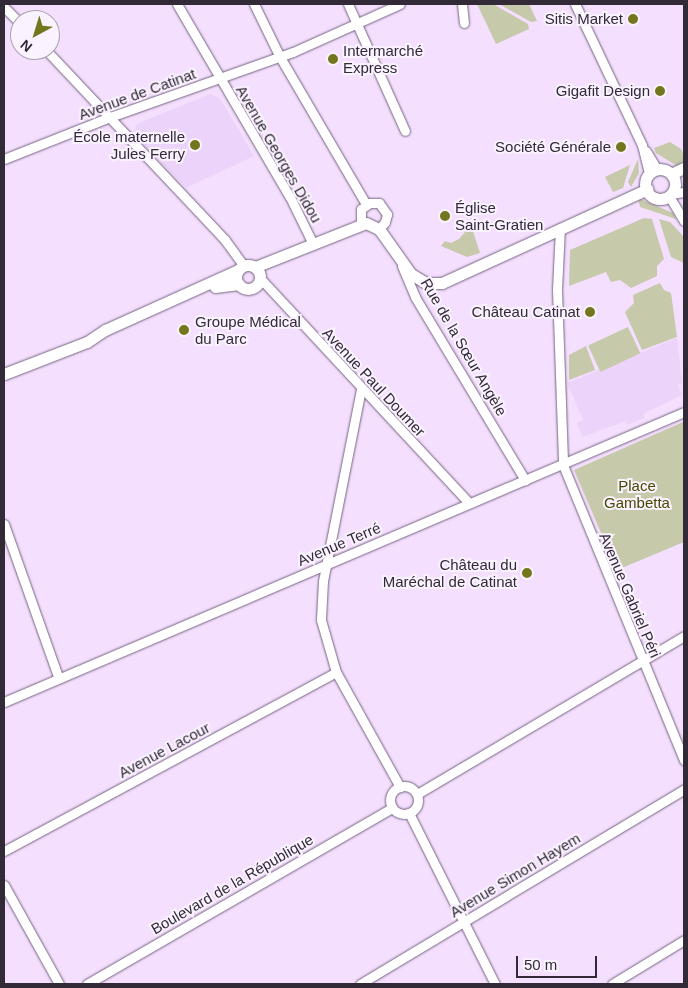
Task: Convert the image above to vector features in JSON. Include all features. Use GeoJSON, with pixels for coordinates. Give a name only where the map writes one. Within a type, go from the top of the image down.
{"type":"FeatureCollection","features":[{"type":"Feature","properties":{"kind":"street","name":"Avenue Georges Didou"},"geometry":{"type":"LineString","coordinates":[[177,4],[290,197],[313,244]]}},
{"type":"Feature","properties":{"kind":"street"},"geometry":{"type":"LineString","coordinates":[[254,4],[280,57],[366,204]]}},
{"type":"Feature","properties":{"kind":"street"},"geometry":{"type":"LineString","coordinates":[[348,4],[405,131]]}},
{"type":"Feature","properties":{"kind":"street","name":"Avenue de Catinat"},"geometry":{"type":"LineString","coordinates":[[4,159],[110,117],[280,57],[400,4]]}},
{"type":"Feature","properties":{"kind":"street"},"geometry":{"type":"LineString","coordinates":[[462,4],[464,24]]}},
{"type":"Feature","properties":{"kind":"street"},"geometry":{"type":"LineString","coordinates":[[402,265],[420,281],[442,283],[646,189],[653,171],[575,4]]}},
{"type":"Feature","properties":{"kind":"street"},"geometry":{"type":"LineString","coordinates":[[56,60],[225,240],[246,268],[260,278],[252,288],[239,284],[222,285],[166,304]]}},
{"type":"Feature","properties":{"kind":"street"},"geometry":{"type":"LineString","coordinates":[[653,171],[671,174],[684,168]]}},
{"type":"Feature","properties":{"kind":"street"},"geometry":{"type":"LineString","coordinates":[[671,174],[677,190],[684,221]]}},
{"type":"Feature","properties":{"kind":"street"},"geometry":{"type":"LineString","coordinates":[[646,189],[656,198],[677,190]]}},
{"type":"Feature","properties":{"kind":"street"},"geometry":{"type":"LineString","coordinates":[[4,374],[49,355],[67,344],[106,330],[246,268],[313,244],[361,224],[379,229],[387,218],[384,208],[374,202],[366,204],[360,213],[361,224]]}},
{"type":"Feature","properties":{"kind":"street","name":"Avenue Gabriel Péri"},"geometry":{"type":"LineString","coordinates":[[560,228],[557,299],[563,465],[684,760]]}},
{"type":"Feature","properties":{"kind":"street","name":"Rue de la Sœur Angèle"},"geometry":{"type":"LineString","coordinates":[[379,229],[402,265],[415,297],[526,480]]}},
{"type":"Feature","properties":{"kind":"street"},"geometry":{"type":"LineString","coordinates":[[239,284],[246,268]]}},
{"type":"Feature","properties":{"kind":"street","name":"Avenue Paul Doumer"},"geometry":{"type":"LineString","coordinates":[[260,278],[361,389],[469,503]]}},
{"type":"Feature","properties":{"kind":"street"},"geometry":{"type":"LineString","coordinates":[[361,389],[327,564],[321,620],[336,672],[400,787]]}},
{"type":"Feature","properties":{"kind":"street","name":"Avenue Terré"},"geometry":{"type":"LineString","coordinates":[[4,702],[684,412]]}},
{"type":"Feature","properties":{"kind":"street"},"geometry":{"type":"LineString","coordinates":[[4,524],[59,679]]}},
{"type":"Feature","properties":{"kind":"street"},"geometry":{"type":"LineString","coordinates":[[417,794],[684,636]]}},
{"type":"Feature","properties":{"kind":"street","name":"Avenue Lacour"},"geometry":{"type":"LineString","coordinates":[[4,851],[336,672]]}},
{"type":"Feature","properties":{"kind":"street"},"geometry":{"type":"LineString","coordinates":[[400,787],[412,788],[417,794],[416,807],[409,813],[400,814],[392,808],[391,795],[400,787]]}},
{"type":"Feature","properties":{"kind":"street","name":"Avenue Simon Hayem"},"geometry":{"type":"LineString","coordinates":[[360,984],[684,789]]}},
{"type":"Feature","properties":{"kind":"street","name":"Boulevard de la République"},"geometry":{"type":"LineString","coordinates":[[87,984],[392,808]]}},
{"type":"Feature","properties":{"kind":"street"},"geometry":{"type":"LineString","coordinates":[[409,813],[462,922],[495,984]]}},
{"type":"Feature","properties":{"kind":"street"},"geometry":{"type":"LineString","coordinates":[[4,885],[59,984],[68,984]]}},
{"type":"Feature","properties":{"kind":"street"},"geometry":{"type":"LineString","coordinates":[[612,984],[684,940]]}},
{"type":"Feature","properties":{"kind":"shaded area","name":"École maternelle Jules Ferry"},"geometry":{"type":"Polygon","coordinates":[[[210,94],[220,98],[254,156],[186,188],[133,134],[137,124],[210,94]]]}},
{"type":"Feature","properties":{"kind":"shaded area"},"geometry":{"type":"Polygon","coordinates":[[[677,338],[682,383],[678,385],[682,395],[643,414],[644,418],[627,425],[625,421],[583,437],[577,423],[583,420],[567,383],[677,338]]]}},
{"type":"Feature","properties":{"kind":"green space"},"geometry":{"type":"Polygon","coordinates":[[[477,4],[493,4],[528,24],[529,29],[496,44],[477,4]]]}},
{"type":"Feature","properties":{"kind":"green space"},"geometry":{"type":"Polygon","coordinates":[[[499,4],[529,4],[537,21],[531,22],[499,4]]]}},
{"type":"Feature","properties":{"kind":"green space"},"geometry":{"type":"Polygon","coordinates":[[[670,142],[681,149],[684,156],[684,162],[677,166],[656,153],[654,148],[670,142]]]}},
{"type":"Feature","properties":{"kind":"green space"},"geometry":{"type":"Polygon","coordinates":[[[638,159],[639,173],[631,187],[628,182],[638,159]]]}},
{"type":"Feature","properties":{"kind":"green space"},"geometry":{"type":"Polygon","coordinates":[[[630,165],[623,188],[613,192],[605,177],[630,165]]]}},
{"type":"Feature","properties":{"kind":"green space"},"geometry":{"type":"Polygon","coordinates":[[[638,198],[673,213],[676,219],[640,207],[638,198]]]}},
{"type":"Feature","properties":{"kind":"green space"},"geometry":{"type":"Polygon","coordinates":[[[644,218],[652,219],[664,259],[657,266],[657,276],[631,288],[620,280],[611,282],[606,272],[569,286],[570,250],[644,218]]]}},
{"type":"Feature","properties":{"kind":"green space"},"geometry":{"type":"Polygon","coordinates":[[[659,219],[670,222],[684,237],[684,263],[671,257],[659,219]]]}},
{"type":"Feature","properties":{"kind":"green space"},"geometry":{"type":"Polygon","coordinates":[[[471,225],[480,253],[467,257],[441,246],[445,241],[451,243],[459,239],[471,225]]]}},
{"type":"Feature","properties":{"kind":"green space"},"geometry":{"type":"Polygon","coordinates":[[[660,283],[664,290],[671,293],[677,337],[642,350],[625,312],[634,303],[633,295],[660,283]]]}},
{"type":"Feature","properties":{"kind":"green space"},"geometry":{"type":"Polygon","coordinates":[[[628,327],[640,353],[600,372],[588,346],[628,327]]]}},
{"type":"Feature","properties":{"kind":"green space"},"geometry":{"type":"Polygon","coordinates":[[[586,346],[595,370],[569,380],[569,355],[586,346]]]}},
{"type":"Feature","properties":{"kind":"green space","name":"Place Gambetta"},"geometry":{"type":"Polygon","coordinates":[[[683,422],[684,542],[617,570],[574,470],[683,422]]]}},
{"type":"Feature","properties":{"kind":"place","name":"Sitis Market"},"geometry":{"type":"Point","coordinates":[633,19]}},
{"type":"Feature","properties":{"kind":"place","name":"Intermarché Express"},"geometry":{"type":"Point","coordinates":[333,59]}},
{"type":"Feature","properties":{"kind":"place","name":"Gigafit Design"},"geometry":{"type":"Point","coordinates":[660,91]}},
{"type":"Feature","properties":{"kind":"place","name":"École maternelle Jules Ferry"},"geometry":{"type":"Point","coordinates":[195,145]}},
{"type":"Feature","properties":{"kind":"place","name":"Société Générale"},"geometry":{"type":"Point","coordinates":[621,147]}},
{"type":"Feature","properties":{"kind":"place","name":"Église Saint-Gratien"},"geometry":{"type":"Point","coordinates":[445,216]}},
{"type":"Feature","properties":{"kind":"place","name":"Château Catinat"},"geometry":{"type":"Point","coordinates":[590,312]}},
{"type":"Feature","properties":{"kind":"place","name":"Groupe Médical du Parc"},"geometry":{"type":"Point","coordinates":[184,330]}},
{"type":"Feature","properties":{"kind":"place","name":"Château du Maréchal de Catinat"},"geometry":{"type":"Point","coordinates":[527,573]}}]}
